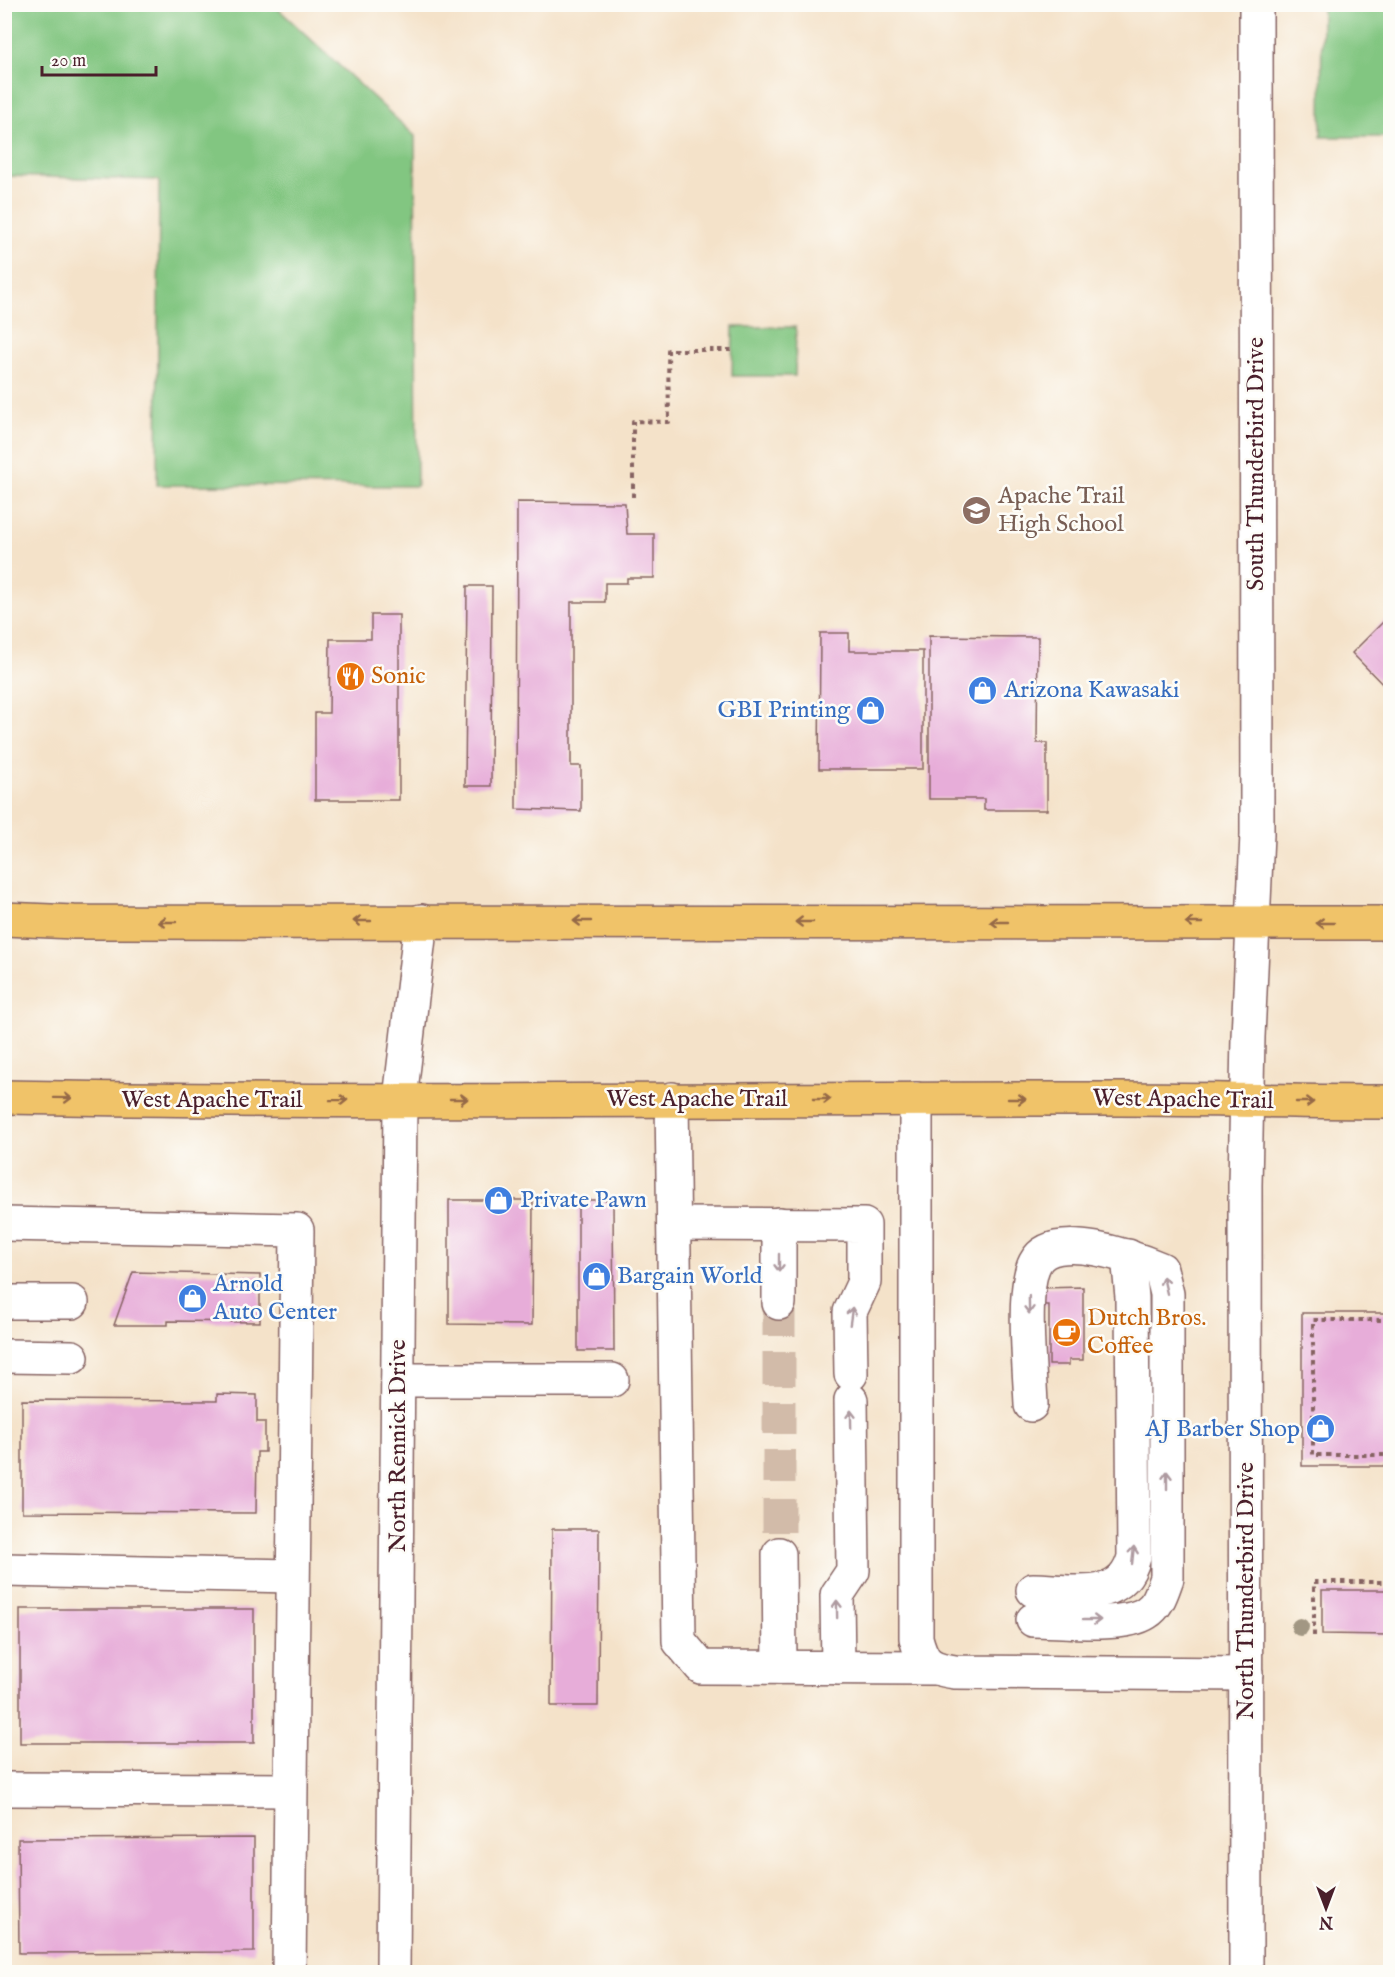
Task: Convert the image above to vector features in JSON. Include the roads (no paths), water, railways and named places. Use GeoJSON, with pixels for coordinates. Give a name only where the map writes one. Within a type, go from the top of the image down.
{"type":"FeatureCollection","features":[{"type":"Feature","properties":{"kind":"main road"},"geometry":{"type":"LineString","coordinates":[[4,919],[74,922],[1390,923]]}},
{"type":"Feature","properties":{"kind":"main road","name":"West Apache Trail"},"geometry":{"type":"LineString","coordinates":[[4,1097],[217,1102],[400,1099],[1097,1099],[1390,1102]]}},
{"type":"Feature","properties":{"kind":"street","name":"South Thunderbird Drive"},"geometry":{"type":"LineString","coordinates":[[1246,1102],[1257,834],[1256,4]]}},
{"type":"Feature","properties":{"kind":"street","name":"North Rennick Drive"},"geometry":{"type":"LineString","coordinates":[[393,1972],[400,1099],[421,921]]}},
{"type":"Feature","properties":{"kind":"street"},"geometry":{"type":"LineString","coordinates":[[672,1099],[679,1641],[701,1667],[934,1668],[955,1672],[1246,1674]]}},
{"type":"Feature","properties":{"kind":"street"},"geometry":{"type":"LineString","coordinates":[[916,1099],[916,1638],[921,1656],[934,1668]]}},
{"type":"Feature","properties":{"kind":"street","name":"North Thunderbird Drive"},"geometry":{"type":"LineString","coordinates":[[1246,1102],[1246,1972]]}},
{"type":"Feature","properties":{"kind":"street"},"geometry":{"type":"LineString","coordinates":[[4,1224],[297,1230],[291,1576],[289,1972]]}},
{"type":"Feature","properties":{"kind":"street"},"geometry":{"type":"LineString","coordinates":[[674,1224],[864,1225],[864,1282],[850,1312],[853,1571],[837,1595],[838,1668]]}},
{"type":"Feature","properties":{"kind":"street"},"geometry":{"type":"LineString","coordinates":[[779,1224],[779,1303]]}},
{"type":"Feature","properties":{"kind":"street"},"geometry":{"type":"LineString","coordinates":[[1031,1406],[1028,1280],[1035,1260],[1055,1248],[1103,1249],[1128,1256],[1132,1298],[1134,1557],[1130,1572],[1120,1584],[1105,1591],[1033,1605]]}},
{"type":"Feature","properties":{"kind":"street"},"geometry":{"type":"LineString","coordinates":[[4,1302],[72,1302]]}},
{"type":"Feature","properties":{"kind":"street"},"geometry":{"type":"LineString","coordinates":[[4,1356],[72,1357]]}},
{"type":"Feature","properties":{"kind":"street"},"geometry":{"type":"LineString","coordinates":[[398,1380],[612,1380]]}},
{"type":"Feature","properties":{"kind":"street"},"geometry":{"type":"LineString","coordinates":[[779,1554],[780,1667]]}},
{"type":"Feature","properties":{"kind":"street"},"geometry":{"type":"LineString","coordinates":[[4,1570],[291,1576]]}},
{"type":"Feature","properties":{"kind":"street"},"geometry":{"type":"LineString","coordinates":[[4,1789],[290,1790]]}},
{"type":"Feature","properties":{"kind":"tunnel"},"geometry":{"type":"LineString","coordinates":[[779,1303],[779,1554]]}},
{"type":"Feature","properties":{"kind":"place","name":"Apache Trail High School"},"geometry":{"type":"Point","coordinates":[977,510]}},
{"type":"Feature","properties":{"kind":"place","name":"Sonic"},"geometry":{"type":"Point","coordinates":[350,676]}},
{"type":"Feature","properties":{"kind":"place","name":"Arizona Kawasaki"},"geometry":{"type":"Point","coordinates":[983,690]}},
{"type":"Feature","properties":{"kind":"place","name":"GBI Printing"},"geometry":{"type":"Point","coordinates":[871,710]}},
{"type":"Feature","properties":{"kind":"place","name":"Private Pawn"},"geometry":{"type":"Point","coordinates":[499,1200]}},
{"type":"Feature","properties":{"kind":"place","name":"Bargain World"},"geometry":{"type":"Point","coordinates":[596,1276]}},
{"type":"Feature","properties":{"kind":"place","name":"Arnold Auto Center"},"geometry":{"type":"Point","coordinates":[192,1298]}},
{"type":"Feature","properties":{"kind":"place","name":"Dutch Bros. Coffee"},"geometry":{"type":"Point","coordinates":[1066,1332]}},
{"type":"Feature","properties":{"kind":"place","name":"AJ Barber Shop"},"geometry":{"type":"Point","coordinates":[1321,1429]}}]}
